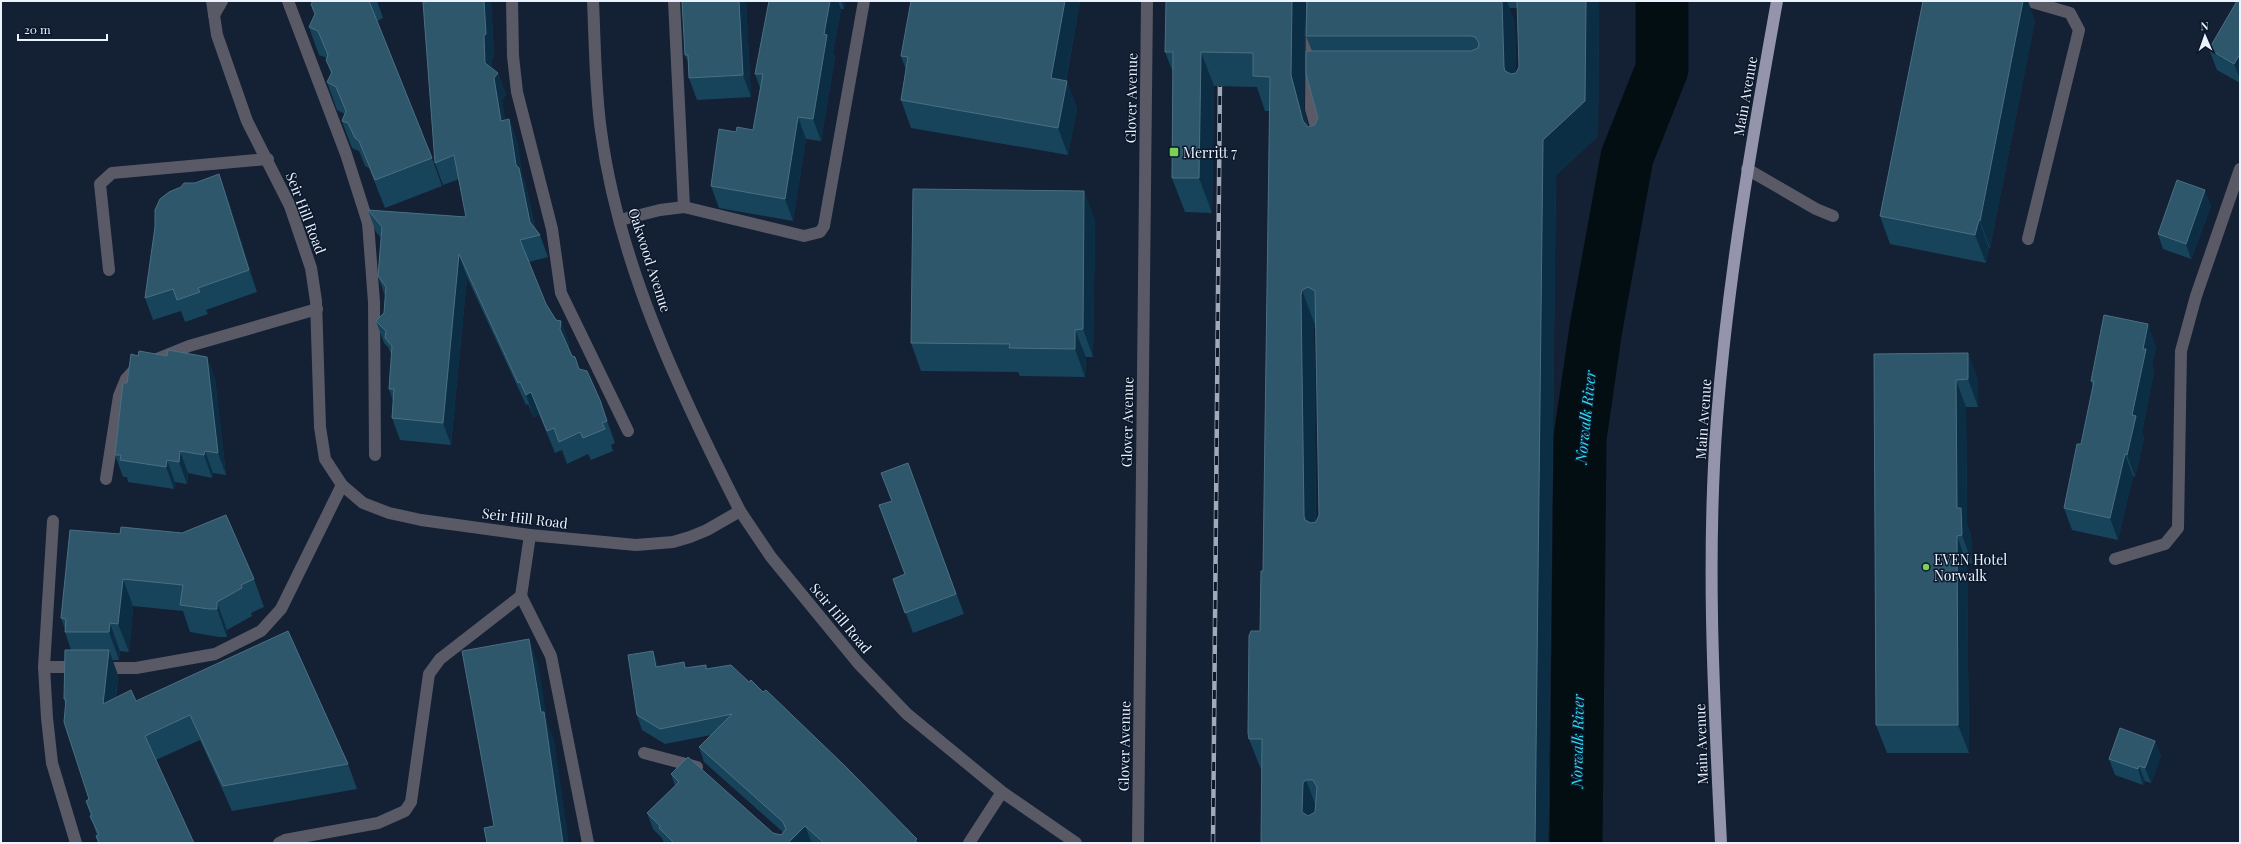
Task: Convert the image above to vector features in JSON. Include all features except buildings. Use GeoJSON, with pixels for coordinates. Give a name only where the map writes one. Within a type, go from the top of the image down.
{"type":"FeatureCollection","features":[{"type":"Feature","properties":{"kind":"main road","name":"Main Avenue"},"geometry":{"type":"LineString","coordinates":[[1721,843],[1713,635],[1714,473],[1726,329],[1737,230],[1777,1]]}},
{"type":"Feature","properties":{"kind":"street","name":"Seir Hill Road"},"geometry":{"type":"LineString","coordinates":[[212,1],[217,36],[244,113],[290,206],[303,240],[311,268],[317,309],[320,427],[325,459],[342,485],[363,503],[389,513],[421,520],[530,535],[636,546],[651,545],[690,537],[707,530],[740,511],[770,557],[858,663],[907,714],[1002,792],[1076,843]]}},
{"type":"Feature","properties":{"kind":"street"},"geometry":{"type":"LineString","coordinates":[[214,15],[222,1]]}},
{"type":"Feature","properties":{"kind":"street"},"geometry":{"type":"LineString","coordinates":[[288,1],[346,154],[368,223],[374,302],[375,454]]}},
{"type":"Feature","properties":{"kind":"street"},"geometry":{"type":"LineString","coordinates":[[512,1],[513,56],[517,92],[552,229],[561,294],[628,431]]}},
{"type":"Feature","properties":{"kind":"street","name":"Oakwood Avenue"},"geometry":{"type":"LineString","coordinates":[[593,1],[601,131],[620,220],[642,291],[675,375],[740,511]]}},
{"type":"Feature","properties":{"kind":"street"},"geometry":{"type":"LineString","coordinates":[[674,1],[684,207]]}},
{"type":"Feature","properties":{"kind":"street"},"geometry":{"type":"LineString","coordinates":[[620,220],[660,210],[684,207],[804,236],[820,232],[824,226],[864,1]]}},
{"type":"Feature","properties":{"kind":"street","name":"Glover Avenue"},"geometry":{"type":"LineString","coordinates":[[1138,843],[1147,1]]}},
{"type":"Feature","properties":{"kind":"street"},"geometry":{"type":"LineString","coordinates":[[1312,1],[1311,109],[1323,154]]}},
{"type":"Feature","properties":{"kind":"street"},"geometry":{"type":"LineString","coordinates":[[2028,239],[2078,30],[2070,13],[2029,1]]}},
{"type":"Feature","properties":{"kind":"street"},"geometry":{"type":"LineString","coordinates":[[1312,15],[1327,15]]}},
{"type":"Feature","properties":{"kind":"street"},"geometry":{"type":"LineString","coordinates":[[1311,78],[1327,78]]}},
{"type":"Feature","properties":{"kind":"street"},"geometry":{"type":"LineString","coordinates":[[109,270],[100,184],[112,173],[268,159]]}},
{"type":"Feature","properties":{"kind":"street"},"geometry":{"type":"LineString","coordinates":[[1747,169],[1833,216]]}},
{"type":"Feature","properties":{"kind":"street"},"geometry":{"type":"LineString","coordinates":[[2115,559],[2165,544],[2178,528],[2181,351],[2196,296],[2240,169]]}},
{"type":"Feature","properties":{"kind":"street"},"geometry":{"type":"LineString","coordinates":[[106,479],[119,396],[126,380],[137,367],[189,346],[317,309]]}},
{"type":"Feature","properties":{"kind":"street"},"geometry":{"type":"LineString","coordinates":[[44,667],[136,668],[215,654],[261,631],[281,609],[342,485]]}},
{"type":"Feature","properties":{"kind":"street"},"geometry":{"type":"LineString","coordinates":[[53,521],[44,667],[47,718],[52,763],[76,843]]}},
{"type":"Feature","properties":{"kind":"street"},"geometry":{"type":"LineString","coordinates":[[530,535],[521,596],[551,656],[588,843]]}},
{"type":"Feature","properties":{"kind":"street"},"geometry":{"type":"LineString","coordinates":[[279,843],[285,840],[378,824],[405,811],[411,802],[429,674],[440,659],[521,596]]}},
{"type":"Feature","properties":{"kind":"street"},"geometry":{"type":"LineString","coordinates":[[644,753],[695,764],[706,775]]}},
{"type":"Feature","properties":{"kind":"street"},"geometry":{"type":"LineString","coordinates":[[969,843],[1002,792]]}},
{"type":"Feature","properties":{"kind":"waterway","name":"Norwalk River"},"geometry":{"type":"LineString","coordinates":[[1576,843],[1580,438],[1596,328],[1627,157],[1662,69],[1662,1]]}},
{"type":"Feature","properties":{"kind":"railway"},"geometry":{"type":"LineString","coordinates":[[1213,843],[1220,75]]}},
{"type":"Feature","properties":{"kind":"place","name":"Merritt 7"},"geometry":{"type":"Point","coordinates":[1174,152]}},
{"type":"Feature","properties":{"kind":"place","name":"EVEN Hotel Norwalk"},"geometry":{"type":"Point","coordinates":[1926,567]}}]}
